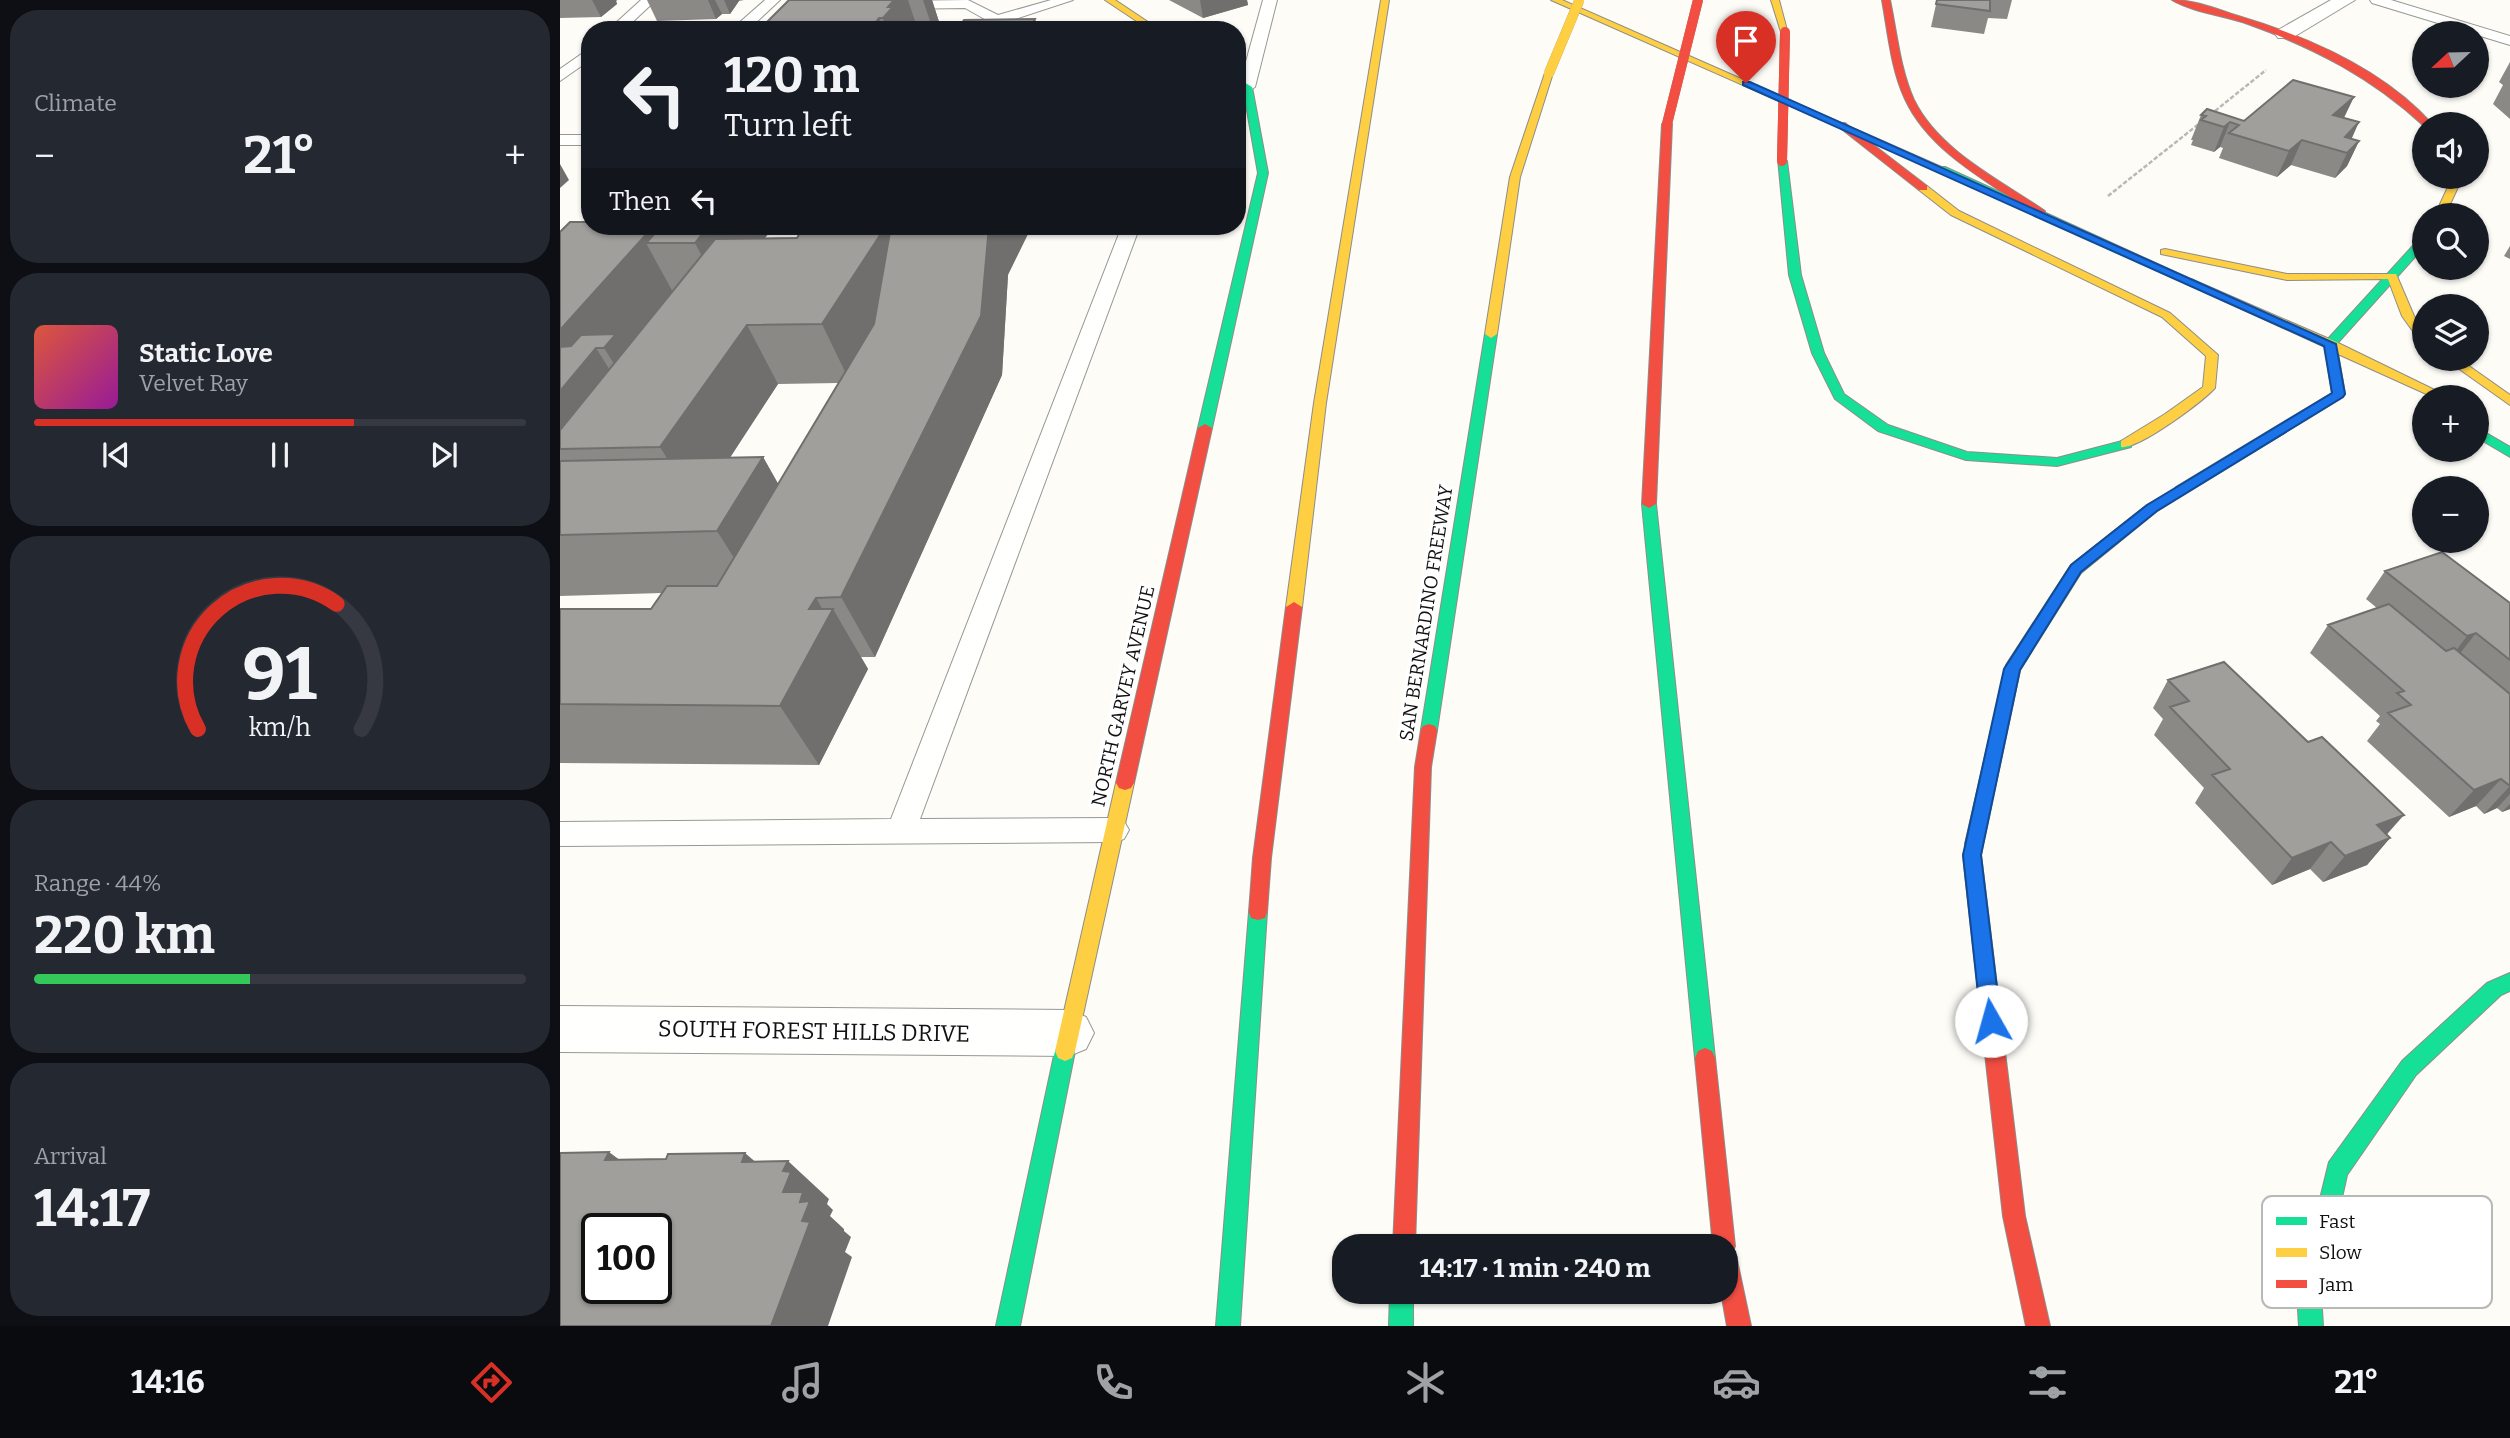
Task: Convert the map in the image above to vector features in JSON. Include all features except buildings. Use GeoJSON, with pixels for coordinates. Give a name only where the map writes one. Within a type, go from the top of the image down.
{"type":"FeatureCollection","features":[{"type":"Feature","properties":{"kind":"main road"},"geometry":{"type":"LineString","coordinates":[[1110,0],[1142,21]]}},
{"type":"Feature","properties":{"kind":"main road"},"geometry":{"type":"LineString","coordinates":[[1228,1326],[1262,858],[1321,403],[1385,0]]}},
{"type":"Feature","properties":{"kind":"main road"},"geometry":{"type":"LineString","coordinates":[[1555,0],[2041,213],[2417,385]]}},
{"type":"Feature","properties":{"kind":"main road","name":"SAN BERNARDINO FREEWAY"},"geometry":{"type":"LineString","coordinates":[[1404,1234],[1423,767],[1515,177],[1549,73],[1579,0]]}},
{"type":"Feature","properties":{"kind":"main road"},"geometry":{"type":"LineString","coordinates":[[1698,0],[1667,124],[1649,506],[1723,1234]]}},
{"type":"Feature","properties":{"kind":"main road"},"geometry":{"type":"LineString","coordinates":[[1775,0],[1785,32],[1783,161],[1795,275],[1818,353],[1839,396],[1883,428],[1966,456],[2057,462],[2124,445],[2171,417],[2209,388],[2212,355],[2166,315],[1955,213],[1842,125]]}},
{"type":"Feature","properties":{"kind":"main road"},"geometry":{"type":"LineString","coordinates":[[1886,0],[1905,84],[1914,108],[1927,125],[1961,154],[2041,213]]}},
{"type":"Feature","properties":{"kind":"main road"},"geometry":{"type":"LineString","coordinates":[[2176,0],[2285,34],[2361,71],[2392,92],[2414,112]]}},
{"type":"Feature","properties":{"kind":"main road","name":"NORTH GARVEY AVENUE"},"geometry":{"type":"LineString","coordinates":[[1008,1326],[1069,1033],[1263,173],[1246,101]]}},
{"type":"Feature","properties":{"kind":"main road"},"geometry":{"type":"LineString","coordinates":[[2098,239],[2287,277],[2392,276]]}},
{"type":"Feature","properties":{"kind":"main road"},"geometry":{"type":"LineString","coordinates":[[2330,344],[2412,254]]}},
{"type":"Feature","properties":{"kind":"main road"},"geometry":{"type":"LineString","coordinates":[[2392,276],[2412,322]]}},
{"type":"Feature","properties":{"kind":"main road"},"geometry":{"type":"LineString","coordinates":[[2038,1326],[2014,1216],[1972,855],[2012,669],[2076,569],[2152,508],[2339,394],[2330,344]]}},
{"type":"Feature","properties":{"kind":"main road"},"geometry":{"type":"LineString","coordinates":[[2468,371],[2510,401]]}},
{"type":"Feature","properties":{"kind":"main road"},"geometry":{"type":"LineString","coordinates":[[2489,439],[2510,453]]}},
{"type":"Feature","properties":{"kind":"main road"},"geometry":{"type":"LineString","coordinates":[[2331,1196],[2337,1170],[2409,1068],[2494,989],[2510,982]]}},
{"type":"Feature","properties":{"kind":"main road"},"geometry":{"type":"LineString","coordinates":[[1401,1326],[1402,1304]]}},
{"type":"Feature","properties":{"kind":"main road"},"geometry":{"type":"LineString","coordinates":[[1735,1304],[1739,1326]]}},
{"type":"Feature","properties":{"kind":"main road"},"geometry":{"type":"LineString","coordinates":[[2310,1308],[2311,1326]]}},
{"type":"Feature","properties":{"kind":"street"},"geometry":{"type":"LineString","coordinates":[[2285,34],[2345,0]]}},
{"type":"Feature","properties":{"kind":"street","name":"SOUTH FOREST HILLS DRIVE"},"geometry":{"type":"LineString","coordinates":[[560,1029],[1069,1033]]}},
{"type":"Feature","properties":{"kind":"lane"},"geometry":{"type":"LineString","coordinates":[[625,21],[649,0]]}},
{"type":"Feature","properties":{"kind":"lane"},"geometry":{"type":"LineString","coordinates":[[750,21],[773,0]]}},
{"type":"Feature","properties":{"kind":"lane"},"geometry":{"type":"LineString","coordinates":[[885,5],[968,4],[997,20],[1066,0]]}},
{"type":"Feature","properties":{"kind":"lane"},"geometry":{"type":"LineString","coordinates":[[1246,72],[1270,0]]}},
{"type":"Feature","properties":{"kind":"lane"},"geometry":{"type":"LineString","coordinates":[[2377,0],[2510,41]]}},
{"type":"Feature","properties":{"kind":"lane"},"geometry":{"type":"LineString","coordinates":[[560,77],[581,60]]}},
{"type":"Feature","properties":{"kind":"lane"},"geometry":{"type":"LineString","coordinates":[[560,140],[581,139]]}},
{"type":"Feature","properties":{"kind":"lane"},"geometry":{"type":"LineString","coordinates":[[901,831],[1128,235]]}},
{"type":"Feature","properties":{"kind":"lane"},"geometry":{"type":"LineString","coordinates":[[560,834],[1114,830]]}},
{"type":"Feature","properties":{"kind":"path"},"geometry":{"type":"LineString","coordinates":[[2108,196],[2282,57],[2286,50],[2285,34]]}},
{"type":"Feature","properties":{"kind":"traffic: fast"},"geometry":{"type":"LineString","coordinates":[[1205,428],[1263,173],[1246,86]]}},
{"type":"Feature","properties":{"kind":"traffic: fast"},"geometry":{"type":"LineString","coordinates":[[1782,161],[1795,275],[1818,353],[1839,396],[1883,428],[1966,456],[2057,462],[2126,444]]}},
{"type":"Feature","properties":{"kind":"traffic: fast"},"geometry":{"type":"LineString","coordinates":[[1941,169],[2191,282]]}},
{"type":"Feature","properties":{"kind":"traffic: fast"},"geometry":{"type":"LineString","coordinates":[[2330,344],[2412,253]]}},
{"type":"Feature","properties":{"kind":"traffic: fast"},"geometry":{"type":"LineString","coordinates":[[1429,730],[1491,334]]}},
{"type":"Feature","properties":{"kind":"traffic: fast"},"geometry":{"type":"LineString","coordinates":[[2489,439],[2510,453]]}},
{"type":"Feature","properties":{"kind":"traffic: fast"},"geometry":{"type":"LineString","coordinates":[[1974,844],[2012,669],[2076,569],[2152,508],[2181,490]]}},
{"type":"Feature","properties":{"kind":"traffic: fast"},"geometry":{"type":"LineString","coordinates":[[1649,504],[1705,1058]]}},
{"type":"Feature","properties":{"kind":"traffic: fast"},"geometry":{"type":"LineString","coordinates":[[1228,1326],[1258,912]]}},
{"type":"Feature","properties":{"kind":"traffic: fast"},"geometry":{"type":"LineString","coordinates":[[2331,1196],[2337,1170],[2409,1068],[2494,989],[2510,982]]}},
{"type":"Feature","properties":{"kind":"traffic: fast"},"geometry":{"type":"LineString","coordinates":[[1008,1326],[1065,1051]]}},
{"type":"Feature","properties":{"kind":"traffic: fast"},"geometry":{"type":"LineString","coordinates":[[1401,1326],[1402,1304]]}},
{"type":"Feature","properties":{"kind":"traffic: fast"},"geometry":{"type":"LineString","coordinates":[[2310,1308],[2311,1326]]}},
{"type":"Feature","properties":{"kind":"traffic: slow"},"geometry":{"type":"LineString","coordinates":[[1109,0],[1142,21]]}},
{"type":"Feature","properties":{"kind":"traffic: slow"},"geometry":{"type":"LineString","coordinates":[[1294,607],[1320,403],[1385,0]]}},
{"type":"Feature","properties":{"kind":"traffic: slow"},"geometry":{"type":"LineString","coordinates":[[1555,0],[1941,169]]}},
{"type":"Feature","properties":{"kind":"traffic: slow"},"geometry":{"type":"LineString","coordinates":[[1775,0],[1785,32]]}},
{"type":"Feature","properties":{"kind":"traffic: slow"},"geometry":{"type":"LineString","coordinates":[[1549,73],[1579,1]]}},
{"type":"Feature","properties":{"kind":"traffic: slow"},"geometry":{"type":"LineString","coordinates":[[1491,334],[1515,177],[1549,73]]}},
{"type":"Feature","properties":{"kind":"traffic: slow"},"geometry":{"type":"LineString","coordinates":[[1923,188],[1955,213],[2166,315],[2212,355],[2209,388],[2170,417],[2126,444]]}},
{"type":"Feature","properties":{"kind":"traffic: slow"},"geometry":{"type":"LineString","coordinates":[[2446,203],[2452,189]]}},
{"type":"Feature","properties":{"kind":"traffic: slow"},"geometry":{"type":"LineString","coordinates":[[2165,252],[2287,277],[2392,276]]}},
{"type":"Feature","properties":{"kind":"traffic: slow"},"geometry":{"type":"LineString","coordinates":[[2392,276],[2412,322]]}},
{"type":"Feature","properties":{"kind":"traffic: slow"},"geometry":{"type":"LineString","coordinates":[[2191,282],[2417,385]]}},
{"type":"Feature","properties":{"kind":"traffic: slow"},"geometry":{"type":"LineString","coordinates":[[2181,490],[2339,394],[2330,344]]}},
{"type":"Feature","properties":{"kind":"traffic: slow"},"geometry":{"type":"LineString","coordinates":[[2468,371],[2510,401]]}},
{"type":"Feature","properties":{"kind":"traffic: slow"},"geometry":{"type":"LineString","coordinates":[[1065,1051],[1125,783]]}},
{"type":"Feature","properties":{"kind":"traffic: jam"},"geometry":{"type":"LineString","coordinates":[[1667,124],[1698,0]]}},
{"type":"Feature","properties":{"kind":"traffic: jam"},"geometry":{"type":"LineString","coordinates":[[1886,0],[1901,76],[1920,117],[1950,149],[2041,213]]}},
{"type":"Feature","properties":{"kind":"traffic: jam"},"geometry":{"type":"LineString","coordinates":[[2176,0],[2244,20],[2310,45],[2372,79],[2414,112]]}},
{"type":"Feature","properties":{"kind":"traffic: jam"},"geometry":{"type":"LineString","coordinates":[[1782,161],[1785,32]]}},
{"type":"Feature","properties":{"kind":"traffic: jam"},"geometry":{"type":"LineString","coordinates":[[1649,504],[1667,124]]}},
{"type":"Feature","properties":{"kind":"traffic: jam"},"geometry":{"type":"LineString","coordinates":[[1842,125],[1923,188]]}},
{"type":"Feature","properties":{"kind":"traffic: jam"},"geometry":{"type":"LineString","coordinates":[[1125,783],[1205,428]]}},
{"type":"Feature","properties":{"kind":"traffic: jam"},"geometry":{"type":"LineString","coordinates":[[1258,912],[1262,858],[1294,607]]}},
{"type":"Feature","properties":{"kind":"traffic: jam"},"geometry":{"type":"LineString","coordinates":[[1404,1234],[1423,767],[1429,730]]}},
{"type":"Feature","properties":{"kind":"traffic: jam"},"geometry":{"type":"LineString","coordinates":[[1974,844],[1972,855],[2014,1216],[2038,1326]]}},
{"type":"Feature","properties":{"kind":"traffic: jam"},"geometry":{"type":"LineString","coordinates":[[1705,1058],[1723,1234]]}},
{"type":"Feature","properties":{"kind":"traffic: jam"},"geometry":{"type":"LineString","coordinates":[[1735,1304],[1739,1326]]}},
{"type":"Feature","properties":{"kind":"route"},"geometry":{"type":"LineString","coordinates":[[1746,83],[2330,344],[2339,394],[2152,508],[2076,569],[2012,669],[1972,855],[1991,1021]]}}]}
